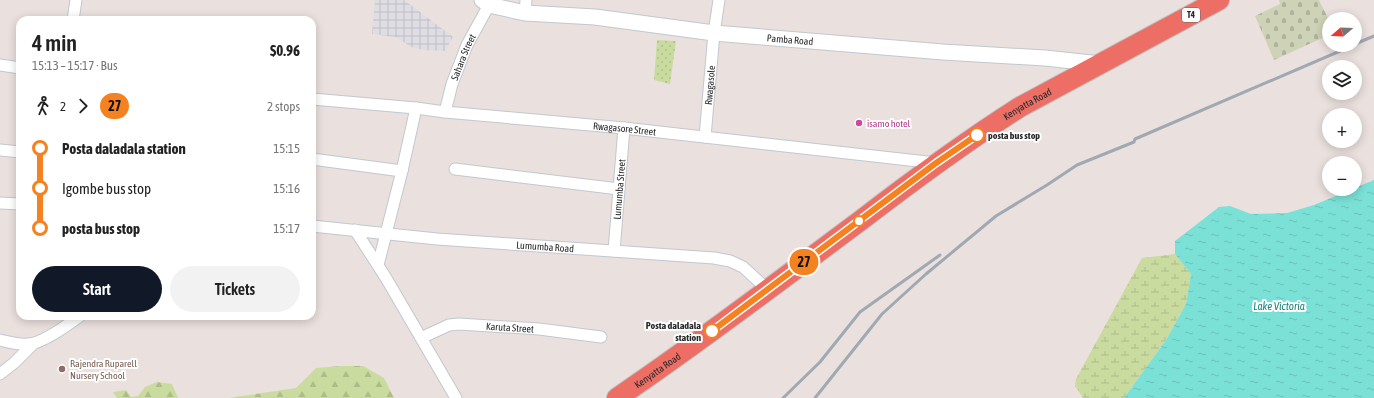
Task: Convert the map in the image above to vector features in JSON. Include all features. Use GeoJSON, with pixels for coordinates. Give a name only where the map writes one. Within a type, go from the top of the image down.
{"type":"FeatureCollection","features":[{"type":"Feature","properties":{"kind":"highway","name":"Kenyatta Road"},"geometry":{"type":"LineString","coordinates":[[617,398],[724,323],[936,163],[1020,107],[1219,0]]}},
{"type":"Feature","properties":{"kind":"main road","name":"Pamba Road"},"geometry":{"type":"LineString","coordinates":[[485,2],[526,6],[714,33],[943,52],[1045,58],[1101,64]]}},
{"type":"Feature","properties":{"kind":"street"},"geometry":{"type":"LineString","coordinates":[[74,16],[76,0]]}},
{"type":"Feature","properties":{"kind":"street","name":"Rwagasole"},"geometry":{"type":"LineString","coordinates":[[705,137],[714,33],[719,0]]}},
{"type":"Feature","properties":{"kind":"street","name":"Sahara Street"},"geometry":{"type":"LineString","coordinates":[[445,112],[452,84],[485,2]]}},
{"type":"Feature","properties":{"kind":"street"},"geometry":{"type":"LineString","coordinates":[[0,65],[16,67]]}},
{"type":"Feature","properties":{"kind":"street","name":"Rwagasore Street"},"geometry":{"type":"LineString","coordinates":[[316,99],[624,128],[936,163]]}},
{"type":"Feature","properties":{"kind":"street"},"geometry":{"type":"LineString","coordinates":[[378,265],[402,171],[416,108]]}},
{"type":"Feature","properties":{"kind":"street","name":"Lumumba Street"},"geometry":{"type":"LineString","coordinates":[[614,251],[624,128]]}},
{"type":"Feature","properties":{"kind":"street"},"geometry":{"type":"LineString","coordinates":[[0,150],[16,152]]}},
{"type":"Feature","properties":{"kind":"street"},"geometry":{"type":"LineString","coordinates":[[316,160],[402,171]]}},
{"type":"Feature","properties":{"kind":"street"},"geometry":{"type":"LineString","coordinates":[[455,169],[619,189]]}},
{"type":"Feature","properties":{"kind":"street"},"geometry":{"type":"LineString","coordinates":[[0,203],[16,204]]}},
{"type":"Feature","properties":{"kind":"street","name":"Lumumba Road"},"geometry":{"type":"LineString","coordinates":[[316,226],[437,239],[700,257],[730,261],[743,267],[768,290]]}},
{"type":"Feature","properties":{"kind":"street"},"geometry":{"type":"LineString","coordinates":[[355,230],[378,265],[456,398]]}},
{"type":"Feature","properties":{"kind":"street"},"geometry":{"type":"LineString","coordinates":[[0,374],[14,363],[33,344],[74,320]]}},
{"type":"Feature","properties":{"kind":"street","name":"Karuta Street"},"geometry":{"type":"LineString","coordinates":[[421,338],[449,326],[459,324],[539,329],[601,337]]}},
{"type":"Feature","properties":{"kind":"street"},"geometry":{"type":"LineString","coordinates":[[0,340],[26,345],[33,344]]}},
{"type":"Feature","properties":{"kind":"shaded area"},"geometry":{"type":"Polygon","coordinates":[[[375,0],[404,0],[453,37],[445,51],[424,50],[411,47],[396,37],[372,34],[375,0]]]}},
{"type":"Feature","properties":{"kind":"green space"},"geometry":{"type":"Polygon","coordinates":[[[1279,0],[1319,0],[1325,12],[1322,12],[1322,38],[1274,60],[1255,16],[1280,4],[1279,0]]]}},
{"type":"Feature","properties":{"kind":"green space"},"geometry":{"type":"Polygon","coordinates":[[[657,40],[676,41],[670,84],[654,80],[657,40]]]}},
{"type":"Feature","properties":{"kind":"green space"},"geometry":{"type":"Polygon","coordinates":[[[1175,254],[1191,274],[1186,304],[1166,340],[1124,398],[1083,398],[1075,386],[1076,379],[1142,258],[1175,254]]]}},
{"type":"Feature","properties":{"kind":"green space"},"geometry":{"type":"Polygon","coordinates":[[[363,366],[384,378],[394,398],[229,398],[296,388],[316,368],[363,366]]]}},
{"type":"Feature","properties":{"kind":"green space"},"geometry":{"type":"Polygon","coordinates":[[[157,382],[172,384],[178,398],[117,398],[113,392],[126,390],[131,397],[138,396],[145,387],[157,382]]]}},
{"type":"Feature","properties":{"kind":"water","name":"Lake Victoria"},"geometry":{"type":"Polygon","coordinates":[[[1374,180],[1374,398],[1124,398],[1166,340],[1186,304],[1191,274],[1175,254],[1175,241],[1219,207],[1230,206],[1251,214],[1287,213],[1314,205],[1336,196],[1362,196],[1362,185],[1374,180]]]}},
{"type":"Feature","properties":{"kind":"railway"},"geometry":{"type":"LineString","coordinates":[[1362,41],[1374,36]]}},
{"type":"Feature","properties":{"kind":"railway"},"geometry":{"type":"LineString","coordinates":[[815,398],[882,314],[926,274],[996,216],[1077,165],[1134,142],[1135,139],[1338,52]]}},
{"type":"Feature","properties":{"kind":"railway"},"geometry":{"type":"LineString","coordinates":[[783,398],[820,362],[860,312],[940,255]]}},
{"type":"Feature","properties":{"kind":"bus line","name":"27"},"geometry":{"type":"LineString","coordinates":[[712,331],[936,163],[977,135]]}},
{"type":"Feature","properties":{"kind":"place","name":"isamo hotel"},"geometry":{"type":"Point","coordinates":[859,123]}},
{"type":"Feature","properties":{"kind":"place","name":"posta bus stop"},"geometry":{"type":"Point","coordinates":[977,135]}},
{"type":"Feature","properties":{"kind":"place","name":"Posta daladala station"},"geometry":{"type":"Point","coordinates":[712,331]}},
{"type":"Feature","properties":{"kind":"place","name":"Rajendra Ruparell Nursery School"},"geometry":{"type":"Point","coordinates":[62,369]}}]}
